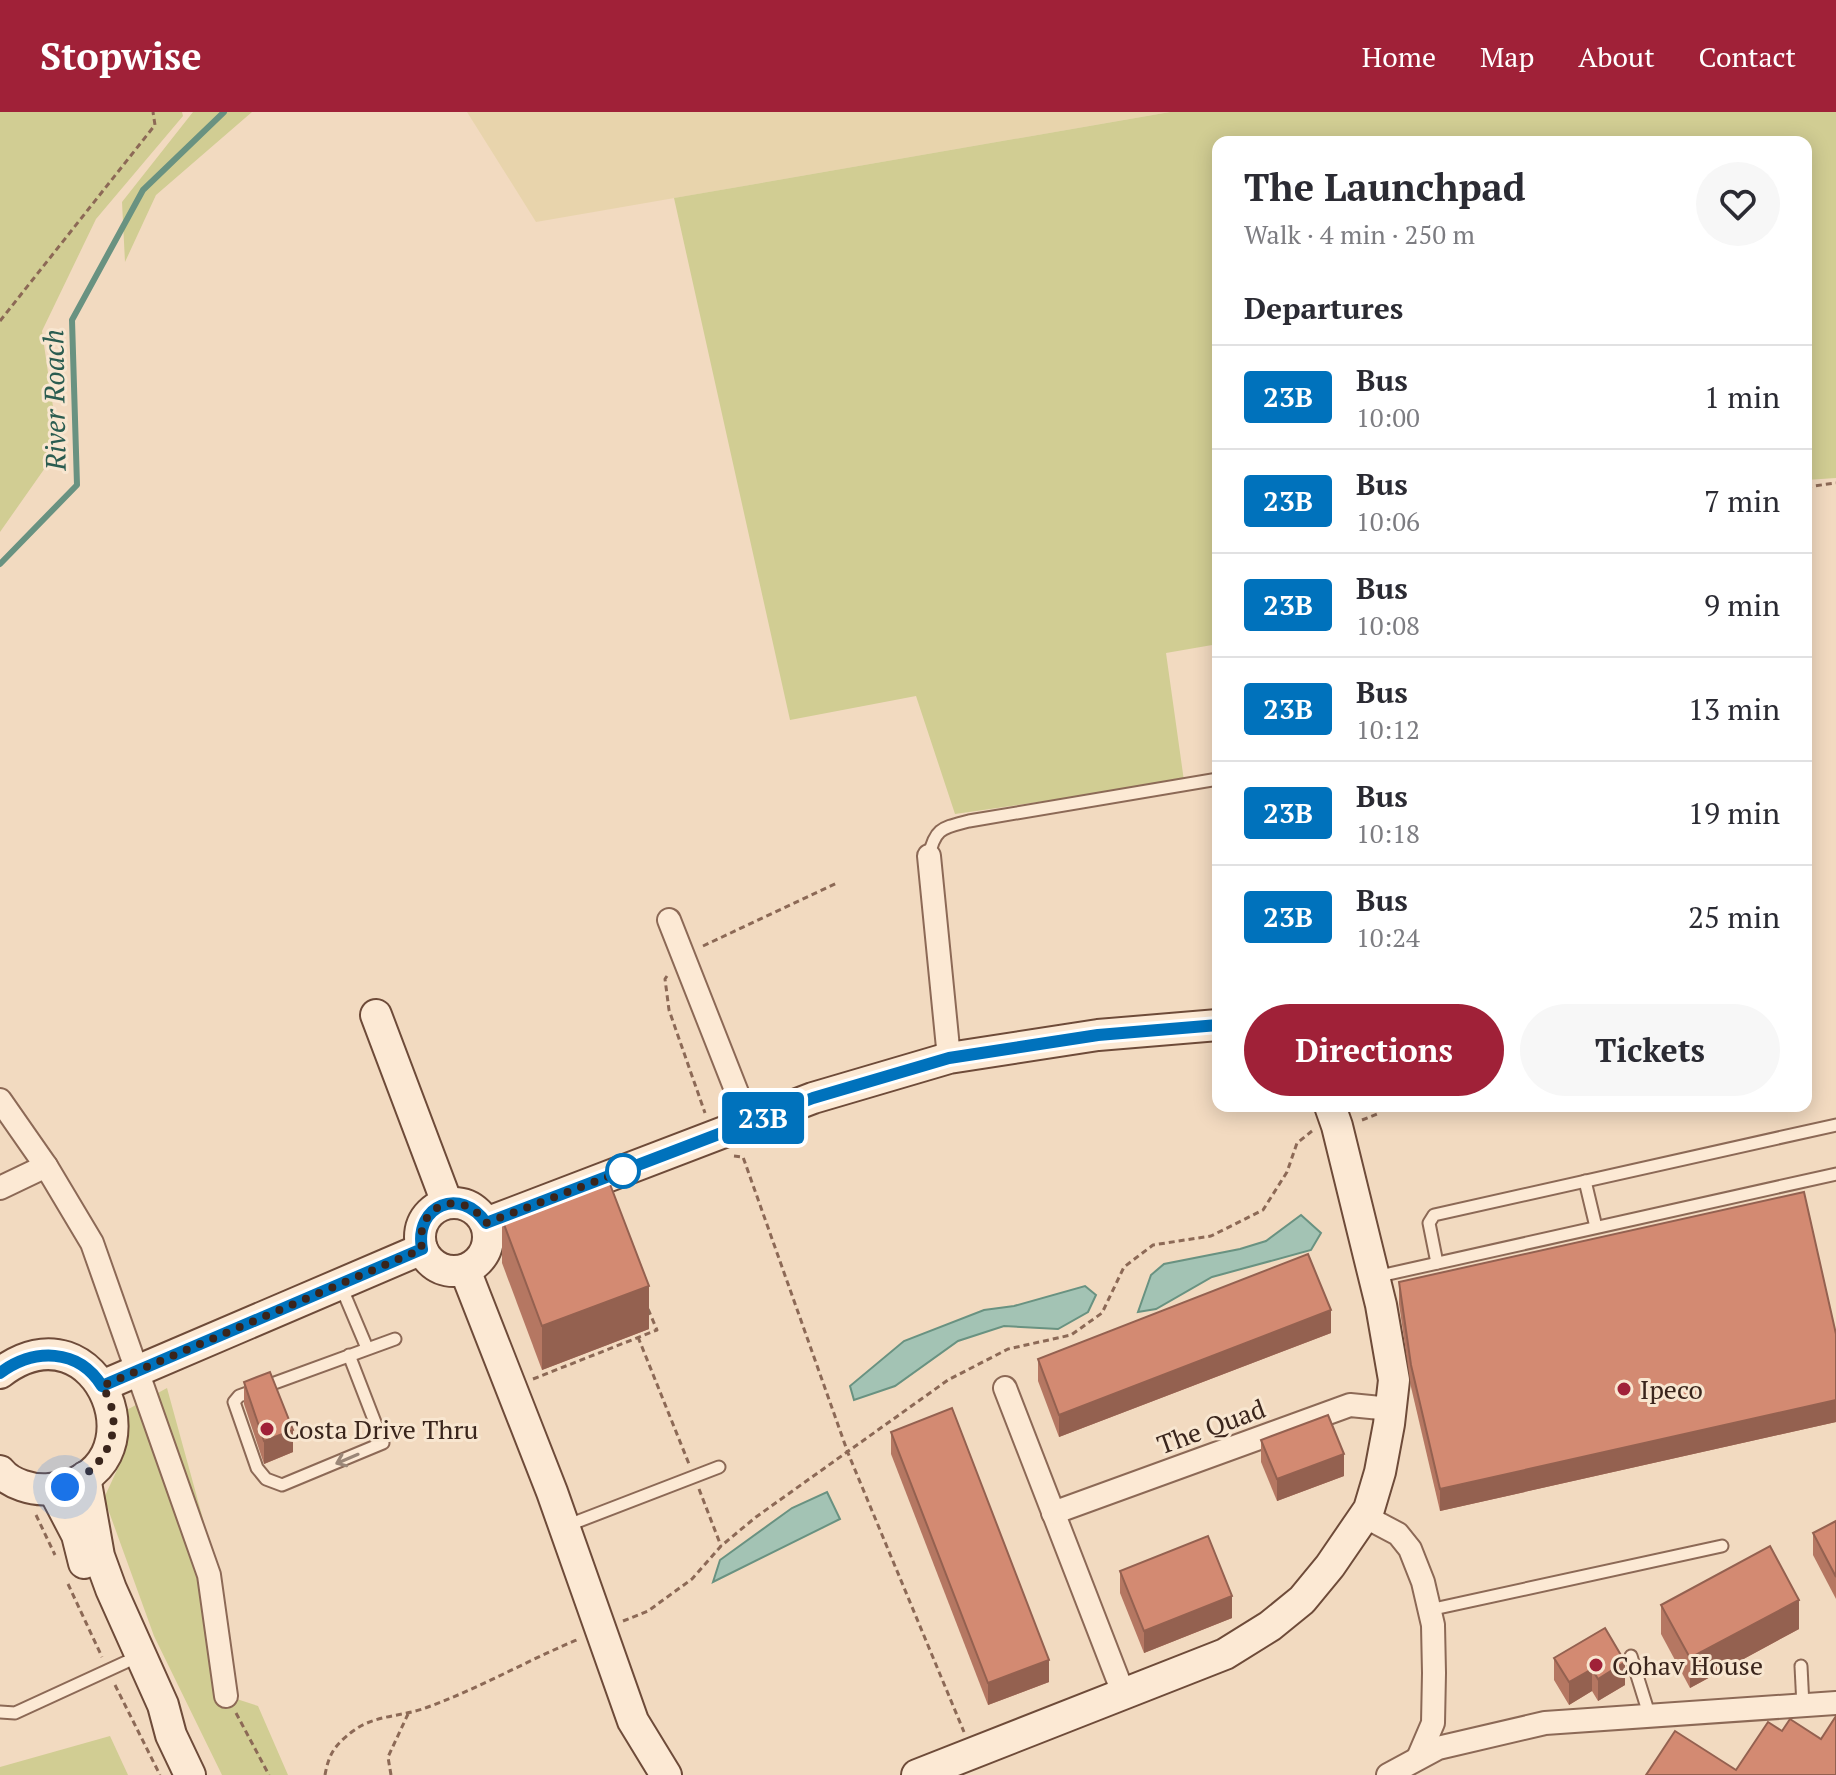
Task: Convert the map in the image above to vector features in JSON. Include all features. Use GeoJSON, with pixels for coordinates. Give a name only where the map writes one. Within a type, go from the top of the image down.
{"type":"FeatureCollection","features":[{"type":"Feature","properties":{"kind":"street"},"geometry":{"type":"LineString","coordinates":[[929,856],[949,1058]]}},
{"type":"Feature","properties":{"kind":"street"},"geometry":{"type":"LineString","coordinates":[[669,920],[749,1123]]}},
{"type":"Feature","properties":{"kind":"street"},"geometry":{"type":"LineString","coordinates":[[376,1015],[447,1203]]}},
{"type":"Feature","properties":{"kind":"street"},"geometry":{"type":"LineString","coordinates":[[486,1223],[813,1098],[949,1058],[1098,1035],[1212,1026]]}},
{"type":"Feature","properties":{"kind":"street"},"geometry":{"type":"LineString","coordinates":[[0,1100],[46,1166],[92,1243],[209,1575],[226,1696]]}},
{"type":"Feature","properties":{"kind":"street"},"geometry":{"type":"LineString","coordinates":[[917,1775],[1225,1654],[1270,1626],[1302,1600],[1369,1509],[1380,1472],[1394,1380],[1374,1277],[1334,1116]]}},
{"type":"Feature","properties":{"kind":"street"},"geometry":{"type":"LineString","coordinates":[[0,1188],[46,1166]]}},
{"type":"Feature","properties":{"kind":"street"},"geometry":{"type":"LineString","coordinates":[[447,1203],[470,1206],[479,1213],[489,1233],[484,1255],[465,1270],[445,1271],[435,1266],[422,1249],[421,1226],[427,1215],[447,1203]]}},
{"type":"Feature","properties":{"kind":"street"},"geometry":{"type":"LineString","coordinates":[[102,1386],[422,1249]]}},
{"type":"Feature","properties":{"kind":"street"},"geometry":{"type":"LineString","coordinates":[[465,1270],[564,1526],[633,1721],[666,1775]]}},
{"type":"Feature","properties":{"kind":"street"},"geometry":{"type":"LineString","coordinates":[[5,1362],[35,1355],[58,1355],[79,1363],[97,1377],[109,1397],[114,1419],[111,1441],[101,1461],[85,1477],[44,1501]]}},
{"type":"Feature","properties":{"kind":"street"},"geometry":{"type":"LineString","coordinates":[[1005,1388],[1124,1695]]}},
{"type":"Feature","properties":{"kind":"street","name":"The Quad"},"geometry":{"type":"LineString","coordinates":[[1053,1513],[1350,1405],[1391,1409]]}},
{"type":"Feature","properties":{"kind":"street"},"geometry":{"type":"LineString","coordinates":[[0,1471],[21,1485],[43,1490],[44,1501],[77,1535],[117,1666],[171,1735]]}},
{"type":"Feature","properties":{"kind":"street"},"geometry":{"type":"LineString","coordinates":[[85,1477],[99,1556],[190,1775]]}},
{"type":"Feature","properties":{"kind":"street"},"geometry":{"type":"LineString","coordinates":[[1364,1516],[1398,1534],[1410,1549],[1423,1582],[1433,1625],[1433,1723],[1418,1758]]}},
{"type":"Feature","properties":{"kind":"street"},"geometry":{"type":"LineString","coordinates":[[1388,1775],[1438,1748],[1545,1723],[1836,1703]]}},
{"type":"Feature","properties":{"kind":"lane"},"geometry":{"type":"LineString","coordinates":[[929,856],[933,838],[942,827],[1212,780]]}},
{"type":"Feature","properties":{"kind":"lane"},"geometry":{"type":"LineString","coordinates":[[1437,1263],[1429,1223],[1434,1215],[1836,1125]]}},
{"type":"Feature","properties":{"kind":"lane"},"geometry":{"type":"LineString","coordinates":[[1374,1277],[1836,1174]]}},
{"type":"Feature","properties":{"kind":"lane"},"geometry":{"type":"LineString","coordinates":[[1585,1181],[1596,1227]]}},
{"type":"Feature","properties":{"kind":"lane"},"geometry":{"type":"LineString","coordinates":[[340,1284],[367,1348]]}},
{"type":"Feature","properties":{"kind":"lane"},"geometry":{"type":"LineString","coordinates":[[349,1355],[383,1443],[282,1485],[266,1479],[257,1468],[234,1402],[239,1396],[367,1348],[395,1339]]}},
{"type":"Feature","properties":{"kind":"lane"},"geometry":{"type":"LineString","coordinates":[[564,1526],[719,1467]]}},
{"type":"Feature","properties":{"kind":"lane"},"geometry":{"type":"LineString","coordinates":[[1429,1610],[1722,1546]]}},
{"type":"Feature","properties":{"kind":"lane"},"geometry":{"type":"LineString","coordinates":[[1631,1656],[1649,1714]]}},
{"type":"Feature","properties":{"kind":"lane"},"geometry":{"type":"LineString","coordinates":[[0,1712],[15,1713],[117,1666]]}},
{"type":"Feature","properties":{"kind":"lane"},"geometry":{"type":"LineString","coordinates":[[1801,1666],[1803,1706]]}},
{"type":"Feature","properties":{"kind":"path"},"geometry":{"type":"LineString","coordinates":[[0,321],[155,125],[153,112]]}},
{"type":"Feature","properties":{"kind":"path"},"geometry":{"type":"LineString","coordinates":[[1812,486],[1836,483]]}},
{"type":"Feature","properties":{"kind":"path"},"geometry":{"type":"LineString","coordinates":[[973,1753],[848,1453],[948,1380],[1008,1349],[1071,1335],[1102,1313],[1124,1267],[1153,1245],[1211,1236],[1263,1210],[1287,1172],[1297,1143],[1308,1132],[1334,1116],[1367,1118],[1379,1112]]}},
{"type":"Feature","properties":{"kind":"path"},"geometry":{"type":"LineString","coordinates":[[511,1388],[657,1330],[647,1304]]}},
{"type":"Feature","properties":{"kind":"path"},"geometry":{"type":"LineString","coordinates":[[638,1337],[721,1546]]}},
{"type":"Feature","properties":{"kind":"path"},"geometry":{"type":"LineString","coordinates":[[44,1501],[55,1555]]}},
{"type":"Feature","properties":{"kind":"path"},"geometry":{"type":"LineString","coordinates":[[68,1584],[117,1666],[160,1775]]}},
{"type":"Feature","properties":{"kind":"path"},"geometry":{"type":"LineString","coordinates":[[226,1696],[269,1775]]}},
{"type":"Feature","properties":{"kind":"path"},"geometry":{"type":"LineString","coordinates":[[391,1775],[388,1757],[408,1714]]}},
{"type":"Feature","properties":{"kind":"shaded area"},"geometry":{"type":"Polygon","coordinates":[[[0,112],[182,112],[183,116],[96,219],[42,331],[59,448],[0,532],[0,112]]]}},
{"type":"Feature","properties":{"kind":"shaded area"},"geometry":{"type":"Polygon","coordinates":[[[193,112],[252,112],[156,195],[125,262],[122,202],[193,112]]]}},
{"type":"Feature","properties":{"kind":"shaded area"},"geometry":{"type":"Polygon","coordinates":[[[467,112],[1170,112],[536,222],[467,112]]]}},
{"type":"Feature","properties":{"kind":"shaded area"},"geometry":{"type":"Polygon","coordinates":[[[1170,112],[1836,112],[1836,478],[1812,480],[1812,136],[1212,136],[1212,645],[1166,653],[1184,781],[955,814],[916,696],[790,720],[674,198],[1170,112]]]}},
{"type":"Feature","properties":{"kind":"shaded area"},"geometry":{"type":"Polygon","coordinates":[[[1301,1215],[1321,1233],[1311,1250],[1212,1277],[1156,1309],[1138,1312],[1151,1275],[1164,1264],[1266,1241],[1301,1215]]]}},
{"type":"Feature","properties":{"kind":"shaded area"},"geometry":{"type":"Polygon","coordinates":[[[1085,1286],[1096,1295],[1088,1312],[1058,1329],[1004,1326],[958,1341],[895,1386],[854,1400],[850,1386],[904,1341],[984,1310],[1014,1306],[1085,1286]]]}},
{"type":"Feature","properties":{"kind":"shaded area"},"geometry":{"type":"Polygon","coordinates":[[[167,1388],[214,1559],[215,1692],[258,1706],[288,1775],[222,1775],[154,1636],[104,1498],[124,1455],[123,1412],[167,1388]]]}},
{"type":"Feature","properties":{"kind":"shaded area"},"geometry":{"type":"Polygon","coordinates":[[[827,1492],[840,1519],[713,1582],[720,1560],[792,1508],[827,1492]]]}},
{"type":"Feature","properties":{"kind":"shaded area"},"geometry":{"type":"Polygon","coordinates":[[[110,1736],[128,1775],[0,1775],[0,1767],[110,1736]]]}},
{"type":"Feature","properties":{"kind":"building"},"geometry":{"type":"Polygon","coordinates":[[[608,1179],[649,1286],[542,1326],[502,1219],[608,1179]]]}},
{"type":"Feature","properties":{"kind":"building","name":"Ipeco"},"geometry":{"type":"Polygon","coordinates":[[[1804,1192],[1836,1334],[1836,1400],[1440,1489],[1411,1365],[1399,1282],[1804,1192]]]}},
{"type":"Feature","properties":{"kind":"building"},"geometry":{"type":"Polygon","coordinates":[[[1308,1254],[1331,1310],[1059,1415],[1038,1359],[1308,1254]]]}},
{"type":"Feature","properties":{"kind":"building"},"geometry":{"type":"Polygon","coordinates":[[[270,1372],[293,1430],[264,1441],[244,1382],[270,1372]]]}},
{"type":"Feature","properties":{"kind":"building"},"geometry":{"type":"Polygon","coordinates":[[[952,1408],[1049,1660],[988,1683],[891,1432],[952,1408]]]}},
{"type":"Feature","properties":{"kind":"building"},"geometry":{"type":"Polygon","coordinates":[[[1328,1415],[1344,1454],[1277,1479],[1261,1440],[1328,1415]]]}},
{"type":"Feature","properties":{"kind":"building"},"geometry":{"type":"Polygon","coordinates":[[[1836,1521],[1836,1577],[1813,1533],[1836,1521]]]}},
{"type":"Feature","properties":{"kind":"building"},"geometry":{"type":"Polygon","coordinates":[[[1208,1536],[1232,1596],[1144,1631],[1120,1571],[1208,1536]]]}},
{"type":"Feature","properties":{"kind":"building"},"geometry":{"type":"Polygon","coordinates":[[[1770,1546],[1799,1600],[1690,1658],[1661,1605],[1770,1546]]]}},
{"type":"Feature","properties":{"kind":"building"},"geometry":{"type":"Polygon","coordinates":[[[1605,1628],[1625,1662],[1598,1679],[1592,1669],[1569,1682],[1554,1658],[1605,1628]]]}},
{"type":"Feature","properties":{"kind":"building"},"geometry":{"type":"Polygon","coordinates":[[[1836,1716],[1836,1775],[1646,1775],[1675,1731],[1736,1770],[1768,1722],[1782,1731],[1790,1719],[1821,1739],[1836,1716]]]}},
{"type":"Feature","properties":{"kind":"waterway","name":"River Roach"},"geometry":{"type":"LineString","coordinates":[[0,564],[77,485],[72,320],[143,190],[224,112]]}},
{"type":"Feature","properties":{"kind":"bus line","name":"23B"},"geometry":{"type":"LineString","coordinates":[[0,1373],[14,1362],[35,1355],[58,1355],[79,1363],[97,1377],[102,1386],[422,1249],[421,1226],[427,1215],[447,1203],[470,1206],[486,1223],[813,1098],[949,1058],[1098,1035],[1212,1025]]}},
{"type":"Feature","properties":{"kind":"place","name":"Ipeco"},"geometry":{"type":"Point","coordinates":[1624,1389]}},
{"type":"Feature","properties":{"kind":"place","name":"Costa Drive Thru"},"geometry":{"type":"Point","coordinates":[267,1429]}},
{"type":"Feature","properties":{"kind":"place","name":"Cohav House"},"geometry":{"type":"Point","coordinates":[1596,1665]}},
{"type":"Feature","properties":{"kind":"route"},"geometry":{"type":"LineString","coordinates":[[65,1487],[85,1477],[101,1461],[111,1441],[114,1419],[109,1397],[102,1386],[422,1249],[421,1226],[427,1215],[447,1203],[470,1206],[486,1223],[623,1171]]}}]}
